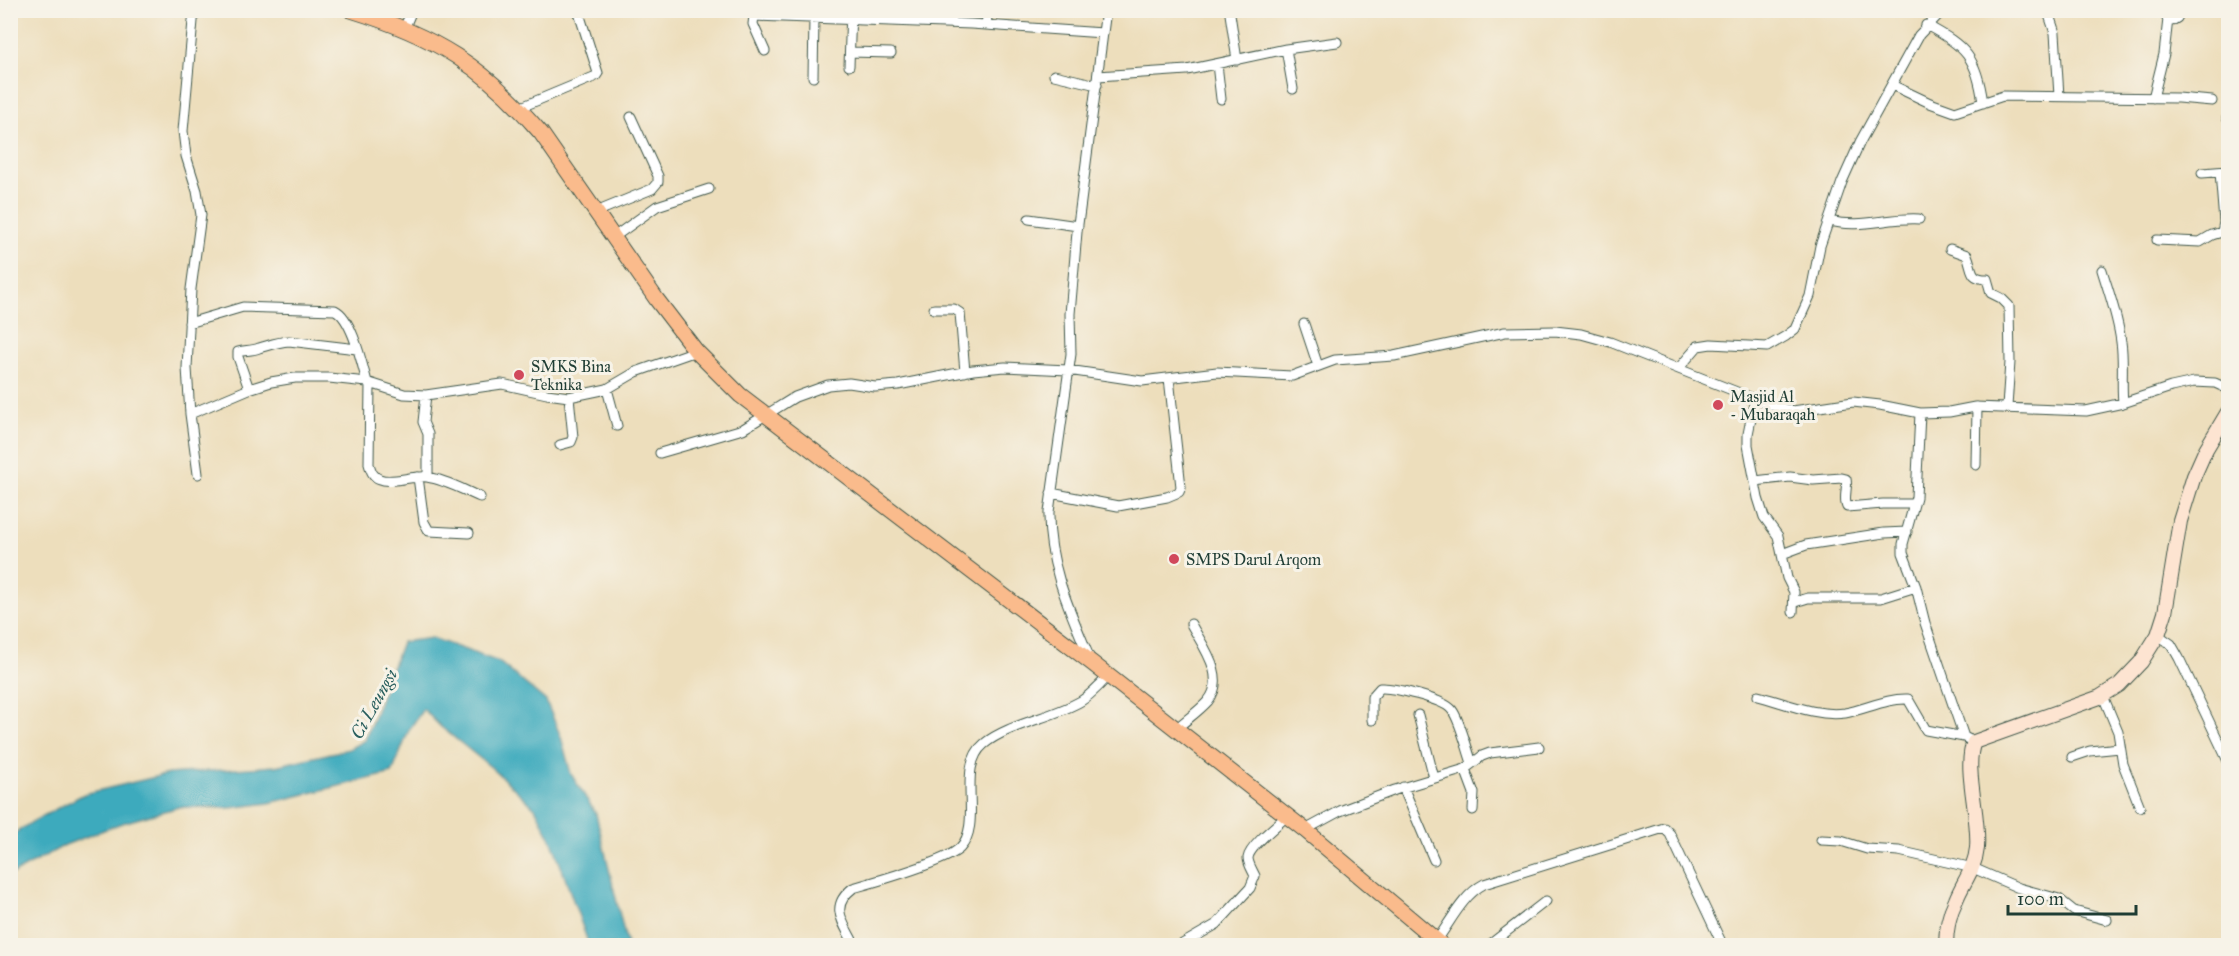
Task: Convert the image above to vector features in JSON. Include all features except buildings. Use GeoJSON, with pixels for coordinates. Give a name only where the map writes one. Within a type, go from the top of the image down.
{"type":"FeatureCollection","features":[{"type":"Feature","properties":{"kind":"main road"},"geometry":{"type":"LineString","coordinates":[[351,10],[404,29],[449,50],[492,81],[541,133],[696,351],[733,388],[1092,663],[1305,830],[1440,943]]}},
{"type":"Feature","properties":{"kind":"street"},"geometry":{"type":"LineString","coordinates":[[194,10],[183,131],[186,156],[197,191],[201,223],[191,289],[187,368],[198,474]]}},
{"type":"Feature","properties":{"kind":"street"},"geometry":{"type":"LineString","coordinates":[[404,29],[412,10]]}},
{"type":"Feature","properties":{"kind":"street"},"geometry":{"type":"LineString","coordinates":[[519,108],[596,76],[598,73],[578,10]]}},
{"type":"Feature","properties":{"kind":"street"},"geometry":{"type":"LineString","coordinates":[[986,25],[988,10]]}},
{"type":"Feature","properties":{"kind":"street"},"geometry":{"type":"LineString","coordinates":[[1092,663],[1058,580],[1048,531],[1051,493],[1071,354],[1070,314],[1078,226],[1106,10]]}},
{"type":"Feature","properties":{"kind":"street"},"geometry":{"type":"LineString","coordinates":[[1679,368],[1698,346],[1711,344],[1767,347],[1795,328],[1810,296],[1820,246],[1842,182],[1860,142],[1912,47],[1926,26],[1943,10]]}},
{"type":"Feature","properties":{"kind":"street"},"geometry":{"type":"LineString","coordinates":[[2051,10],[2049,15],[2055,33],[2059,96]]}},
{"type":"Feature","properties":{"kind":"street"},"geometry":{"type":"LineString","coordinates":[[2161,10],[2172,21],[2177,18],[2181,10]]}},
{"type":"Feature","properties":{"kind":"street"},"geometry":{"type":"LineString","coordinates":[[765,51],[753,24],[751,13],[814,18],[851,15],[1103,33]]}},
{"type":"Feature","properties":{"kind":"street"},"geometry":{"type":"LineString","coordinates":[[1230,14],[1237,60]]}},
{"type":"Feature","properties":{"kind":"street"},"geometry":{"type":"LineString","coordinates":[[849,66],[851,15]]}},
{"type":"Feature","properties":{"kind":"street"},"geometry":{"type":"LineString","coordinates":[[813,77],[814,18]]}},
{"type":"Feature","properties":{"kind":"street"},"geometry":{"type":"LineString","coordinates":[[2153,98],[2164,54],[2168,19]]}},
{"type":"Feature","properties":{"kind":"street"},"geometry":{"type":"LineString","coordinates":[[1926,26],[1956,44],[1967,55],[1978,71],[1983,103]]}},
{"type":"Feature","properties":{"kind":"street"},"geometry":{"type":"LineString","coordinates":[[1054,75],[1098,81],[1187,70],[1286,49],[1337,42]]}},
{"type":"Feature","properties":{"kind":"street"},"geometry":{"type":"LineString","coordinates":[[1286,49],[1293,89]]}},
{"type":"Feature","properties":{"kind":"street"},"geometry":{"type":"LineString","coordinates":[[850,52],[891,53]]}},
{"type":"Feature","properties":{"kind":"street"},"geometry":{"type":"LineString","coordinates":[[1217,64],[1221,99]]}},
{"type":"Feature","properties":{"kind":"street"},"geometry":{"type":"LineString","coordinates":[[1892,85],[1950,111],[1960,111],[2003,96],[2212,101]]}},
{"type":"Feature","properties":{"kind":"street"},"geometry":{"type":"LineString","coordinates":[[596,212],[652,189],[658,182],[658,176],[631,117]]}},
{"type":"Feature","properties":{"kind":"street"},"geometry":{"type":"LineString","coordinates":[[2157,240],[2198,242],[2222,232],[2224,227],[2224,171],[2202,173]]}},
{"type":"Feature","properties":{"kind":"street"},"geometry":{"type":"LineString","coordinates":[[614,237],[657,206],[709,189]]}},
{"type":"Feature","properties":{"kind":"street"},"geometry":{"type":"LineString","coordinates":[[1029,219],[1078,226]]}},
{"type":"Feature","properties":{"kind":"street"},"geometry":{"type":"LineString","coordinates":[[1830,221],[1845,225],[1919,219]]}},
{"type":"Feature","properties":{"kind":"street"},"geometry":{"type":"LineString","coordinates":[[1950,249],[1967,255],[1974,276],[1977,279],[1987,279],[1991,293],[2001,298],[2009,306],[2010,362],[2007,407]]}},
{"type":"Feature","properties":{"kind":"street"},"geometry":{"type":"LineString","coordinates":[[2102,270],[2114,306],[2121,340],[2123,403]]}},
{"type":"Feature","properties":{"kind":"street"},"geometry":{"type":"LineString","coordinates":[[189,323],[243,307],[340,312],[347,324],[369,383],[369,464],[371,471],[380,479],[385,480],[423,477],[448,483],[480,497]]}},
{"type":"Feature","properties":{"kind":"street"},"geometry":{"type":"LineString","coordinates":[[934,309],[954,309],[960,313],[965,372]]}},
{"type":"Feature","properties":{"kind":"street"},"geometry":{"type":"LineString","coordinates":[[1304,324],[1318,366]]}},
{"type":"Feature","properties":{"kind":"street"},"geometry":{"type":"LineString","coordinates":[[660,453],[742,429],[795,397],[828,385],[849,383],[875,387],[898,385],[1005,367],[1068,370],[1142,381],[1223,372],[1292,376],[1342,358],[1404,354],[1505,332],[1555,331],[1581,334],[1610,342],[1783,410],[1793,411],[1853,402],[1920,413],[1949,412],[1977,407],[2086,411],[2123,403],[2193,382],[2215,383],[2229,388]]}},
{"type":"Feature","properties":{"kind":"street"},"geometry":{"type":"LineString","coordinates":[[249,389],[238,352],[290,341],[357,349]]}},
{"type":"Feature","properties":{"kind":"street"},"geometry":{"type":"LineString","coordinates":[[190,414],[249,389],[295,378],[329,378],[369,383],[404,394],[426,395],[502,384],[569,397],[607,389],[636,372],[696,351]]}},
{"type":"Feature","properties":{"kind":"street"},"geometry":{"type":"LineString","coordinates":[[1051,493],[1118,506],[1167,497],[1179,492],[1169,378]]}},
{"type":"Feature","properties":{"kind":"street"},"geometry":{"type":"LineString","coordinates":[[607,389],[617,426]]}},
{"type":"Feature","properties":{"kind":"street"},"geometry":{"type":"LineString","coordinates":[[426,395],[423,422],[428,434],[423,477],[424,522],[429,531],[469,533]]}},
{"type":"Feature","properties":{"kind":"street"},"geometry":{"type":"LineString","coordinates":[[560,445],[571,442],[573,437],[569,397]]}},
{"type":"Feature","properties":{"kind":"street"},"geometry":{"type":"LineString","coordinates":[[1755,399],[1748,434],[1755,481],[1761,512],[1778,536],[1794,607],[1808,598],[1881,598],[1916,587]]}},
{"type":"Feature","properties":{"kind":"street"},"geometry":{"type":"LineString","coordinates":[[1976,465],[1977,407]]}},
{"type":"Feature","properties":{"kind":"street"},"geometry":{"type":"LineString","coordinates":[[1758,696],[1800,708],[1836,714],[1897,699],[1908,699],[1926,730],[1969,740],[2103,696],[2130,676],[2158,635],[2165,613],[2180,521],[2194,476],[2206,449],[2229,412]]}},
{"type":"Feature","properties":{"kind":"street"},"geometry":{"type":"LineString","coordinates":[[1920,413],[1914,504],[1903,544],[1904,553],[1916,587],[1924,623],[1969,740],[1969,762],[1977,830],[1977,849],[1973,868],[1952,909],[1946,945]]}},
{"type":"Feature","properties":{"kind":"street"},"geometry":{"type":"LineString","coordinates":[[1755,481],[1794,477],[1813,480],[1844,478],[1847,484],[1846,507],[1914,504]]}},
{"type":"Feature","properties":{"kind":"street"},"geometry":{"type":"LineString","coordinates":[[1782,554],[1806,545],[1884,533],[1906,532]]}},
{"type":"Feature","properties":{"kind":"street"},"geometry":{"type":"LineString","coordinates":[[1176,729],[1208,701],[1214,686],[1212,664],[1191,624]]}},
{"type":"Feature","properties":{"kind":"street"},"geometry":{"type":"LineString","coordinates":[[2158,635],[2171,644],[2179,658],[2229,761]]}},
{"type":"Feature","properties":{"kind":"street"},"geometry":{"type":"LineString","coordinates":[[855,945],[839,910],[839,902],[844,895],[853,888],[946,857],[962,846],[969,825],[972,766],[978,749],[1002,733],[1065,709],[1084,699],[1108,677]]}},
{"type":"Feature","properties":{"kind":"street"},"geometry":{"type":"LineString","coordinates":[[1372,720],[1372,697],[1380,688],[1393,688],[1446,705],[1453,713],[1469,766],[1474,793],[1473,810]]}},
{"type":"Feature","properties":{"kind":"street"},"geometry":{"type":"LineString","coordinates":[[2103,696],[2118,732],[2123,764],[2140,807]]}},
{"type":"Feature","properties":{"kind":"street"},"geometry":{"type":"LineString","coordinates":[[1418,715],[1434,778]]}},
{"type":"Feature","properties":{"kind":"street"},"geometry":{"type":"LineString","coordinates":[[1305,830],[1340,811],[1403,787],[1469,766],[1490,753],[1539,747]]}},
{"type":"Feature","properties":{"kind":"street"},"geometry":{"type":"LineString","coordinates":[[2072,757],[2090,751],[2120,748]]}},
{"type":"Feature","properties":{"kind":"street"},"geometry":{"type":"LineString","coordinates":[[1403,787],[1434,860]]}},
{"type":"Feature","properties":{"kind":"street"},"geometry":{"type":"LineString","coordinates":[[1179,945],[1217,924],[1250,888],[1255,876],[1248,861],[1249,855],[1253,848],[1287,816]]}},
{"type":"Feature","properties":{"kind":"street"},"geometry":{"type":"LineString","coordinates":[[1440,943],[1467,898],[1484,884],[1660,828],[1668,830],[1671,834],[1723,945]]}},
{"type":"Feature","properties":{"kind":"street"},"geometry":{"type":"LineString","coordinates":[[1821,840],[1850,843],[1867,849],[1899,851],[1973,868],[2019,888],[2059,898],[2074,911],[2107,920]]}},
{"type":"Feature","properties":{"kind":"street"},"geometry":{"type":"LineString","coordinates":[[1488,945],[1546,901]]}},
{"type":"Feature","properties":{"kind":"water"},"geometry":{"type":"Polygon","coordinates":[[[432,638],[499,662],[546,701],[561,737],[571,774],[596,814],[627,945],[589,945],[552,841],[535,808],[423,709],[409,730],[392,773],[269,803],[230,808],[179,807],[119,824],[65,845],[11,875],[11,836],[84,794],[168,774],[275,766],[349,749],[365,740],[402,642],[432,638]]]}},
{"type":"Feature","properties":{"kind":"place","name":"SMKS Bina Teknika"},"geometry":{"type":"Point","coordinates":[519,375]}},
{"type":"Feature","properties":{"kind":"place","name":"Masjid Al - Mubaraqah"},"geometry":{"type":"Point","coordinates":[1718,405]}},
{"type":"Feature","properties":{"kind":"place","name":"SMPS Darul Arqom"},"geometry":{"type":"Point","coordinates":[1174,559]}},
{"type":"Feature","properties":{"kind":"water label","name":"Ci Leungsi"},"geometry":{"type":"Point","coordinates":[374,704]}}]}
